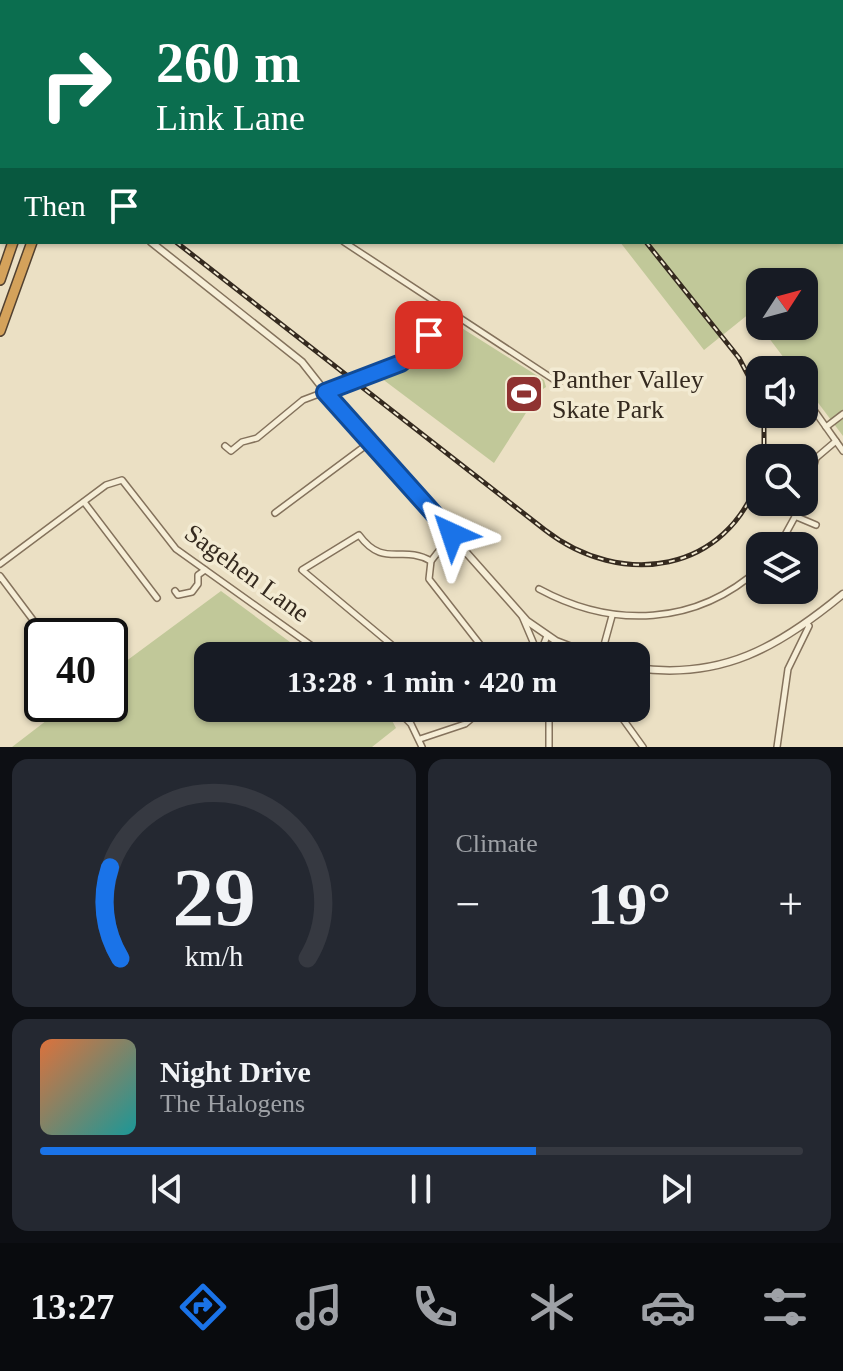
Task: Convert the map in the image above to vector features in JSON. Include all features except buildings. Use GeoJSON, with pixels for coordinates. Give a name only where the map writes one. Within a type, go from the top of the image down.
{"type":"FeatureCollection","features":[{"type":"Feature","properties":{"kind":"highway"},"geometry":{"type":"LineString","coordinates":[[0,280],[12,244]]}},
{"type":"Feature","properties":{"kind":"highway"},"geometry":{"type":"LineString","coordinates":[[0,331],[31,244]]}},
{"type":"Feature","properties":{"kind":"street"},"geometry":{"type":"LineString","coordinates":[[154,244],[302,362],[369,443],[522,615],[547,636],[562,642]]}},
{"type":"Feature","properties":{"kind":"street"},"geometry":{"type":"LineString","coordinates":[[347,244],[559,383]]}},
{"type":"Feature","properties":{"kind":"street"},"geometry":{"type":"LineString","coordinates":[[225,446],[231,451],[242,442],[257,438],[303,400],[401,363],[421,346],[446,309]]}},
{"type":"Feature","properties":{"kind":"street"},"geometry":{"type":"LineString","coordinates":[[826,427],[843,414]]}},
{"type":"Feature","properties":{"kind":"street"},"geometry":{"type":"LineString","coordinates":[[818,416],[843,451]]}},
{"type":"Feature","properties":{"kind":"street"},"geometry":{"type":"LineString","coordinates":[[818,456],[836,441]]}},
{"type":"Feature","properties":{"kind":"street"},"geometry":{"type":"LineString","coordinates":[[275,513],[369,443]]}},
{"type":"Feature","properties":{"kind":"street","name":"Sagehen Lane"},"geometry":{"type":"LineString","coordinates":[[84,502],[109,483],[122,480],[169,542],[306,642]]}},
{"type":"Feature","properties":{"kind":"street"},"geometry":{"type":"LineString","coordinates":[[0,564],[84,502],[157,598]]}},
{"type":"Feature","properties":{"kind":"street"},"geometry":{"type":"LineString","coordinates":[[788,532],[797,517],[816,525]]}},
{"type":"Feature","properties":{"kind":"street"},"geometry":{"type":"LineString","coordinates":[[452,534],[431,561],[428,574],[433,589],[477,642]]}},
{"type":"Feature","properties":{"kind":"street"},"geometry":{"type":"LineString","coordinates":[[388,642],[302,570],[359,535],[370,549],[383,555],[413,554],[431,561]]}},
{"type":"Feature","properties":{"kind":"street"},"geometry":{"type":"LineString","coordinates":[[175,591],[178,595],[192,592],[198,584],[198,575],[205,570]]}},
{"type":"Feature","properties":{"kind":"street"},"geometry":{"type":"LineString","coordinates":[[0,576],[32,618]]}},
{"type":"Feature","properties":{"kind":"street"},"geometry":{"type":"LineString","coordinates":[[539,589],[570,605],[612,616],[656,616],[698,606],[726,593],[746,578]]}},
{"type":"Feature","properties":{"kind":"street"},"geometry":{"type":"LineString","coordinates":[[650,669],[673,670],[722,664],[768,648],[807,624],[843,594]]}},
{"type":"Feature","properties":{"kind":"street"},"geometry":{"type":"LineString","coordinates":[[522,615],[533,642]]}},
{"type":"Feature","properties":{"kind":"street"},"geometry":{"type":"LineString","coordinates":[[603,642],[612,616]]}},
{"type":"Feature","properties":{"kind":"street"},"geometry":{"type":"LineString","coordinates":[[777,747],[788,669],[809,626],[807,624]]}},
{"type":"Feature","properties":{"kind":"street"},"geometry":{"type":"LineString","coordinates":[[545,642],[547,636]]}},
{"type":"Feature","properties":{"kind":"street"},"geometry":{"type":"LineString","coordinates":[[406,722],[420,739],[422,747]]}},
{"type":"Feature","properties":{"kind":"street"},"geometry":{"type":"LineString","coordinates":[[420,739],[467,722]]}},
{"type":"Feature","properties":{"kind":"street"},"geometry":{"type":"LineString","coordinates":[[549,722],[549,747]]}},
{"type":"Feature","properties":{"kind":"street"},"geometry":{"type":"LineString","coordinates":[[625,722],[643,747]]}},
{"type":"Feature","properties":{"kind":"green space"},"geometry":{"type":"Polygon","coordinates":[[[622,244],[843,244],[843,436],[818,403],[818,356],[782,356],[770,340],[818,340],[818,268],[746,268],[746,316],[704,350],[622,244]]]}},
{"type":"Feature","properties":{"kind":"green space"},"geometry":{"type":"Polygon","coordinates":[[[449,320],[544,380],[546,387],[540,391],[494,463],[381,378],[418,358],[443,323],[449,320]]]}},
{"type":"Feature","properties":{"kind":"green space"},"geometry":{"type":"Polygon","coordinates":[[[221,591],[290,642],[194,642],[194,722],[393,722],[396,728],[372,747],[12,747],[45,722],[128,722],[128,660],[221,591]]]}},
{"type":"Feature","properties":{"kind":"railway"},"geometry":{"type":"LineString","coordinates":[[179,244],[545,530],[575,549],[606,560],[638,565],[669,562],[698,551],[724,534],[746,506]]}},
{"type":"Feature","properties":{"kind":"railway"},"geometry":{"type":"LineString","coordinates":[[648,244],[739,358],[746,371]]}},
{"type":"Feature","properties":{"kind":"railway"},"geometry":{"type":"LineString","coordinates":[[764,428],[764,444]]}},
{"type":"Feature","properties":{"kind":"place","name":"Panther Valley Skate Park"},"geometry":{"type":"Point","coordinates":[524,394]}},
{"type":"Feature","properties":{"kind":"route"},"geometry":{"type":"LineString","coordinates":[[429,335],[401,363],[325,392],[452,534]]}}]}
